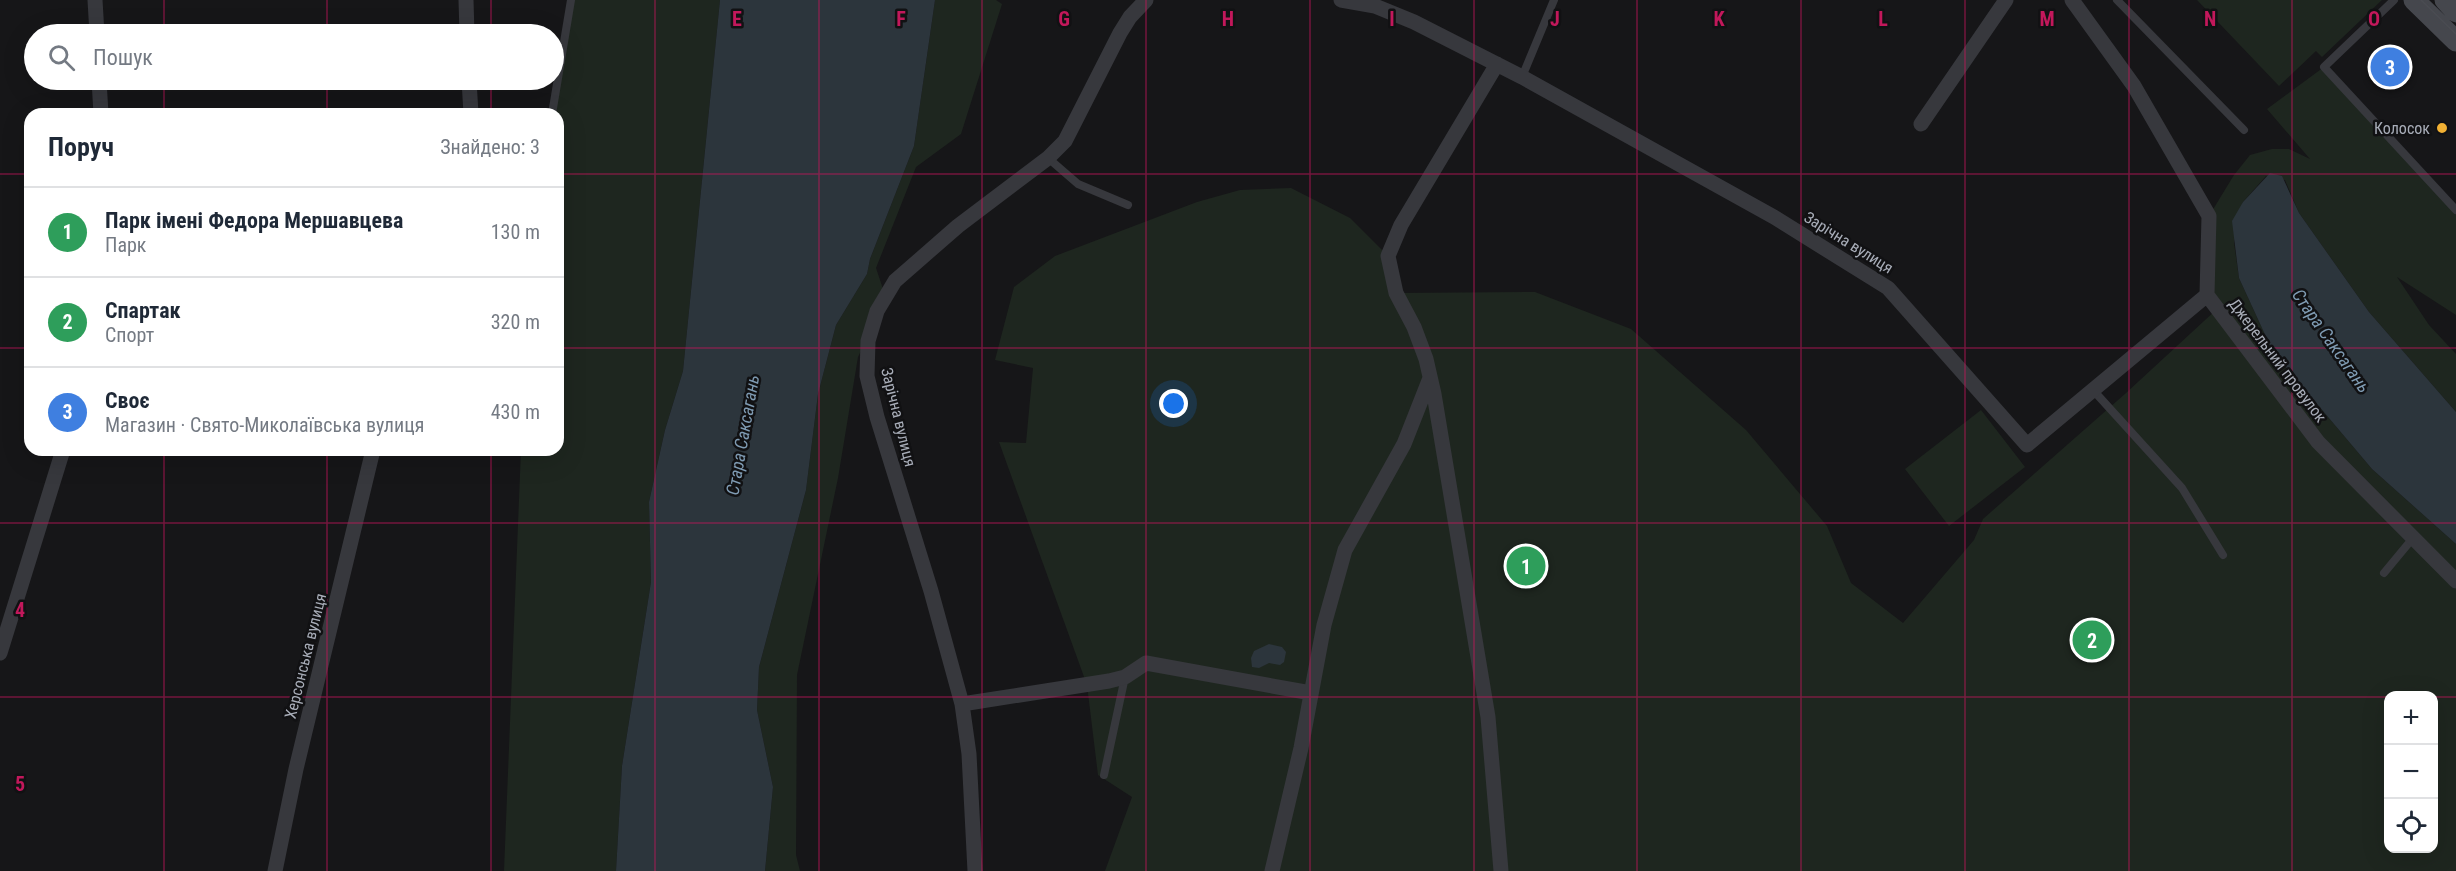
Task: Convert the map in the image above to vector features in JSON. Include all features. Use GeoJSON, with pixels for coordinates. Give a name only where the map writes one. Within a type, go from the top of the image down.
{"type":"FeatureCollection","features":[{"type":"Feature","properties":{"kind":"main road"},"geometry":{"type":"LineString","coordinates":[[2414,0],[2456,41]]}},
{"type":"Feature","properties":{"kind":"main road"},"geometry":{"type":"LineString","coordinates":[[2445,0],[2456,12]]}},
{"type":"Feature","properties":{"kind":"street"},"geometry":{"type":"LineString","coordinates":[[95,0],[96,24]]}},
{"type":"Feature","properties":{"kind":"street"},"geometry":{"type":"LineString","coordinates":[[466,0],[467,24]]}},
{"type":"Feature","properties":{"kind":"street","name":"Зарічна вулиця"},"geometry":{"type":"LineString","coordinates":[[975,871],[969,754],[962,704],[931,591],[877,417],[867,376],[868,341],[871,326],[880,305],[895,281],[958,226],[1048,159],[1065,141],[1120,33],[1130,17],[1146,0]]}},
{"type":"Feature","properties":{"kind":"street","name":"Зарічна вулиця"},"geometry":{"type":"LineString","coordinates":[[1341,0],[1378,3],[1522,76],[1774,216],[1888,288],[2027,445],[2207,295]]}},
{"type":"Feature","properties":{"kind":"street"},"geometry":{"type":"LineString","coordinates":[[1921,124],[2006,0]]}},
{"type":"Feature","properties":{"kind":"street","name":"Джерельний провулок"},"geometry":{"type":"LineString","coordinates":[[2072,0],[2134,86],[2187,174],[2209,216],[2207,295],[2318,442],[2456,581]]}},
{"type":"Feature","properties":{"kind":"street"},"geometry":{"type":"LineString","coordinates":[[1497,64],[1401,225],[1388,256],[1396,293],[1414,327],[1430,378],[1488,717],[1501,871]]}},
{"type":"Feature","properties":{"kind":"street"},"geometry":{"type":"LineString","coordinates":[[100,90],[101,108]]}},
{"type":"Feature","properties":{"kind":"street"},"geometry":{"type":"LineString","coordinates":[[470,90],[471,108]]}},
{"type":"Feature","properties":{"kind":"street"},"geometry":{"type":"LineString","coordinates":[[1272,871],[1301,748],[1324,625],[1345,550],[1404,444],[1430,378]]}},
{"type":"Feature","properties":{"kind":"street"},"geometry":{"type":"LineString","coordinates":[[0,653],[61,456]]}},
{"type":"Feature","properties":{"kind":"street","name":"Херсонська вулиця"},"geometry":{"type":"LineString","coordinates":[[275,871],[296,769],[372,456]]}},
{"type":"Feature","properties":{"kind":"street"},"geometry":{"type":"LineString","coordinates":[[962,704],[1125,677],[1146,663],[1311,693]]}},
{"type":"Feature","properties":{"kind":"lane"},"geometry":{"type":"LineString","coordinates":[[564,42],[571,0]]}},
{"type":"Feature","properties":{"kind":"lane"},"geometry":{"type":"LineString","coordinates":[[1522,76],[1554,0]]}},
{"type":"Feature","properties":{"kind":"lane"},"geometry":{"type":"LineString","coordinates":[[2117,0],[2244,130]]}},
{"type":"Feature","properties":{"kind":"lane"},"geometry":{"type":"LineString","coordinates":[[2394,0],[2324,67],[2456,210]]}},
{"type":"Feature","properties":{"kind":"lane"},"geometry":{"type":"LineString","coordinates":[[553,108],[556,90]]}},
{"type":"Feature","properties":{"kind":"lane"},"geometry":{"type":"LineString","coordinates":[[1048,159],[1077,184],[1128,205]]}},
{"type":"Feature","properties":{"kind":"lane"},"geometry":{"type":"LineString","coordinates":[[2093,390],[2182,488],[2223,555]]}},
{"type":"Feature","properties":{"kind":"lane"},"geometry":{"type":"LineString","coordinates":[[2384,573],[2413,538]]}},
{"type":"Feature","properties":{"kind":"lane"},"geometry":{"type":"LineString","coordinates":[[1104,775],[1125,677]]}},
{"type":"Feature","properties":{"kind":"shaded area"},"geometry":{"type":"Polygon","coordinates":[[[571,0],[720,0],[683,371],[665,430],[649,502],[651,582],[622,766],[616,871],[504,871],[521,456],[564,456],[564,108],[553,108],[556,90],[564,90],[564,42],[571,0]]]}},
{"type":"Feature","properties":{"kind":"shaded area"},"geometry":{"type":"Polygon","coordinates":[[[935,0],[996,0],[1002,4],[961,134],[916,167],[876,268],[886,298],[858,357],[838,478],[797,675],[796,855],[800,871],[765,871],[773,787],[757,710],[759,667],[806,490],[818,394],[836,325],[867,274],[870,259],[914,146],[935,0]]]}},
{"type":"Feature","properties":{"kind":"shaded area"},"geometry":{"type":"Polygon","coordinates":[[[2197,0],[2382,0],[2322,57],[2316,51],[2279,86],[2197,0]]]}},
{"type":"Feature","properties":{"kind":"shaded area"},"geometry":{"type":"Polygon","coordinates":[[[2324,67],[2456,210],[2456,315],[2397,277],[2429,325],[2456,354],[2456,412],[2369,312],[2299,213],[2285,180],[2266,176],[2243,202],[2234,243],[2239,278],[2273,352],[2372,469],[2456,544],[2456,871],[1105,871],[1132,797],[1098,775],[1087,685],[999,442],[1026,443],[1033,368],[995,360],[1014,287],[1055,256],[1197,202],[1240,190],[1291,188],[1350,218],[1388,256],[1397,293],[1535,292],[1631,329],[1746,430],[1827,526],[1851,583],[1903,623],[1974,540],[1983,519],[2217,309],[2207,295],[2209,216],[2234,175],[2250,155],[2272,149],[2289,149],[2310,159],[2267,109],[2324,67]]]}},
{"type":"Feature","properties":{"kind":"shaded area"},"geometry":{"type":"Polygon","coordinates":[[[1981,410],[2025,467],[1949,526],[1905,469],[1981,410]]]}},
{"type":"Feature","properties":{"kind":"water","name":"Стара Саксагань"},"geometry":{"type":"Polygon","coordinates":[[[720,0],[935,0],[914,146],[870,259],[867,274],[836,325],[818,394],[806,490],[759,667],[757,710],[773,787],[765,871],[616,871],[622,766],[651,582],[649,502],[665,430],[683,371],[720,0]]]}},
{"type":"Feature","properties":{"kind":"water","name":"Стара Саксагань"},"geometry":{"type":"Polygon","coordinates":[[[2270,173],[2282,176],[2299,213],[2369,312],[2456,412],[2456,544],[2372,469],[2273,352],[2239,278],[2232,221],[2243,202],[2270,173]]]}},
{"type":"Feature","properties":{"kind":"water"},"geometry":{"type":"Polygon","coordinates":[[[1269,644],[1282,647],[1286,652],[1284,662],[1280,665],[1269,663],[1259,668],[1252,667],[1251,658],[1254,651],[1269,644]]]}},
{"type":"Feature","properties":{"kind":"tram line"},"geometry":{"type":"LineString","coordinates":[[2421,0],[2456,34]]}},
{"type":"Feature","properties":{"kind":"place","name":"Своє"},"geometry":{"type":"Point","coordinates":[2390,67]}},
{"type":"Feature","properties":{"kind":"place","name":"Колосок"},"geometry":{"type":"Point","coordinates":[2442,128]}},
{"type":"Feature","properties":{"kind":"place","name":"Парк імені Федора Мершавцева"},"geometry":{"type":"Point","coordinates":[1526,566]}},
{"type":"Feature","properties":{"kind":"place","name":"Спартак"},"geometry":{"type":"Point","coordinates":[2092,640]}}]}
